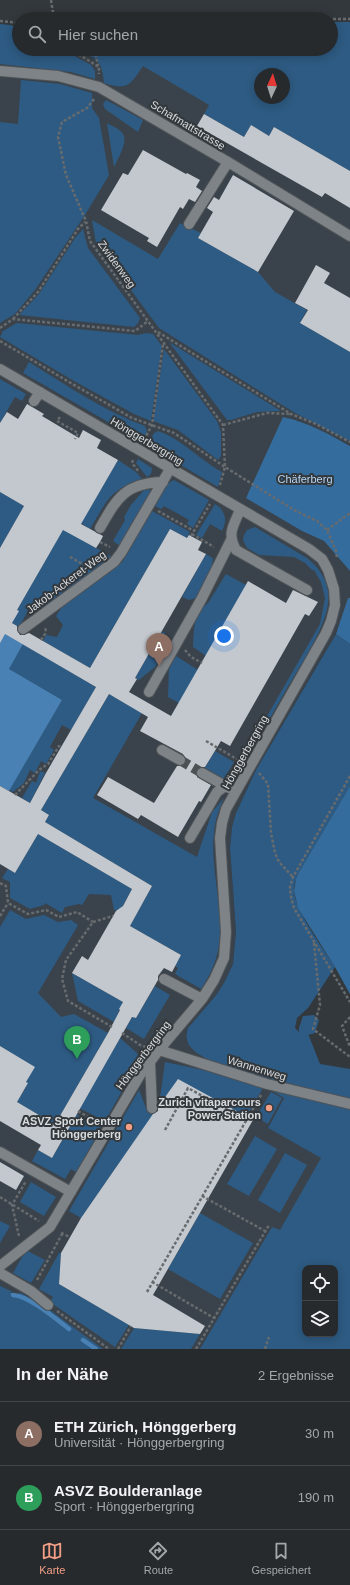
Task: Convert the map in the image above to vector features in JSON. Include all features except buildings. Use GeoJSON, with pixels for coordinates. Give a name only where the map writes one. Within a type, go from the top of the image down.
{"type":"FeatureCollection","features":[{"type":"Feature","properties":{"kind":"street","name":"Schafmattstrasse"},"geometry":{"type":"LineString","coordinates":[[0,71],[58,76],[99,87],[228,162],[350,236]]}},
{"type":"Feature","properties":{"kind":"street"},"geometry":{"type":"LineString","coordinates":[[189,224],[228,162]]}},
{"type":"Feature","properties":{"kind":"street","name":"Hönggerbergring"},"geometry":{"type":"LineString","coordinates":[[0,369],[37,397],[170,469],[309,549],[322,559],[328,570],[334,589],[335,605],[326,634],[226,809],[222,822],[220,838],[226,932],[224,958],[214,980],[202,999],[159,1050],[125,1098],[50,1227],[23,1250],[0,1266]]}},
{"type":"Feature","properties":{"kind":"street","name":"Jakob-Ackeret-Weg"},"geometry":{"type":"LineString","coordinates":[[22,629],[114,562],[121,553],[170,469]]}},
{"type":"Feature","properties":{"kind":"street"},"geometry":{"type":"LineString","coordinates":[[100,528],[113,505],[122,494],[147,482],[163,482]]}},
{"type":"Feature","properties":{"kind":"street"},"geometry":{"type":"LineString","coordinates":[[240,510],[231,531],[231,540],[236,550],[307,590]]}},
{"type":"Feature","properties":{"kind":"street"},"geometry":{"type":"LineString","coordinates":[[149,692],[202,598],[231,540]]}},
{"type":"Feature","properties":{"kind":"street"},"geometry":{"type":"LineString","coordinates":[[162,750],[180,760]]}},
{"type":"Feature","properties":{"kind":"street"},"geometry":{"type":"LineString","coordinates":[[202,773],[236,792]]}},
{"type":"Feature","properties":{"kind":"street"},"geometry":{"type":"LineString","coordinates":[[190,838],[217,792],[225,786]]}},
{"type":"Feature","properties":{"kind":"street"},"geometry":{"type":"LineString","coordinates":[[164,980],[202,999]]}},
{"type":"Feature","properties":{"kind":"street","name":"Wannenweg"},"geometry":{"type":"LineString","coordinates":[[159,1050],[267,1084],[350,1104]]}},
{"type":"Feature","properties":{"kind":"street"},"geometry":{"type":"LineString","coordinates":[[150,1062],[152,1108]]}},
{"type":"Feature","properties":{"kind":"street"},"geometry":{"type":"LineString","coordinates":[[0,1152],[71,1192]]}},
{"type":"Feature","properties":{"kind":"street"},"geometry":{"type":"LineString","coordinates":[[0,1273],[32,1291],[48,1305]]}},
{"type":"Feature","properties":{"kind":"path"},"geometry":{"type":"LineString","coordinates":[[51,0],[53,12]]}},
{"type":"Feature","properties":{"kind":"path"},"geometry":{"type":"LineString","coordinates":[[338,19],[350,19]]}},
{"type":"Feature","properties":{"kind":"path"},"geometry":{"type":"LineString","coordinates":[[0,21],[12,22]]}},
{"type":"Feature","properties":{"kind":"path"},"geometry":{"type":"LineString","coordinates":[[81,56],[99,67]]}},
{"type":"Feature","properties":{"kind":"path","name":"Zwidenweg"},"geometry":{"type":"LineString","coordinates":[[96,56],[99,67],[99,87],[94,98],[87,108],[62,122],[58,137],[66,175],[86,222],[90,241],[156,331]]}},
{"type":"Feature","properties":{"kind":"path"},"geometry":{"type":"LineString","coordinates":[[0,328],[13,319],[38,292],[78,229],[86,222]]}},
{"type":"Feature","properties":{"kind":"path"},"geometry":{"type":"LineString","coordinates":[[13,319],[135,331],[148,321]]}},
{"type":"Feature","properties":{"kind":"path"},"geometry":{"type":"LineString","coordinates":[[156,331],[163,343],[223,425],[225,467],[220,487]]}},
{"type":"Feature","properties":{"kind":"path"},"geometry":{"type":"LineString","coordinates":[[156,331],[291,414],[316,424],[350,442]]}},
{"type":"Feature","properties":{"kind":"path"},"geometry":{"type":"LineString","coordinates":[[0,340],[82,390],[132,418],[174,433],[294,510],[317,520],[327,530],[336,551],[337,564],[328,570]]}},
{"type":"Feature","properties":{"kind":"path"},"geometry":{"type":"LineString","coordinates":[[152,426],[163,343]]}},
{"type":"Feature","properties":{"kind":"path"},"geometry":{"type":"LineString","coordinates":[[223,425],[267,413],[291,414]]}},
{"type":"Feature","properties":{"kind":"path"},"geometry":{"type":"LineString","coordinates":[[60,416],[57,421],[78,434],[75,439]]}},
{"type":"Feature","properties":{"kind":"path"},"geometry":{"type":"LineString","coordinates":[[192,534],[212,500]]}},
{"type":"Feature","properties":{"kind":"path"},"geometry":{"type":"LineString","coordinates":[[149,506],[224,553]]}},
{"type":"Feature","properties":{"kind":"path"},"geometry":{"type":"LineString","coordinates":[[327,530],[350,513]]}},
{"type":"Feature","properties":{"kind":"path"},"geometry":{"type":"LineString","coordinates":[[70,557],[99,573]]}},
{"type":"Feature","properties":{"kind":"path"},"geometry":{"type":"LineString","coordinates":[[206,741],[239,760]]}},
{"type":"Feature","properties":{"kind":"path"},"geometry":{"type":"LineString","coordinates":[[15,795],[29,779],[48,764],[59,746],[61,747]]}},
{"type":"Feature","properties":{"kind":"path"},"geometry":{"type":"LineString","coordinates":[[256,770],[268,784],[271,833],[275,852],[280,862],[293,877]]}},
{"type":"Feature","properties":{"kind":"path"},"geometry":{"type":"LineString","coordinates":[[350,776],[309,847],[293,877],[290,887],[294,908],[350,1002]]}},
{"type":"Feature","properties":{"kind":"path"},"geometry":{"type":"LineString","coordinates":[[0,883],[6,886],[8,903],[0,916]]}},
{"type":"Feature","properties":{"kind":"path"},"geometry":{"type":"LineString","coordinates":[[8,903],[28,914],[46,910],[59,917],[77,912],[93,922]]}},
{"type":"Feature","properties":{"kind":"path"},"geometry":{"type":"LineString","coordinates":[[112,1027],[68,1001],[62,979],[66,960],[93,922],[114,916]]}},
{"type":"Feature","properties":{"kind":"path"},"geometry":{"type":"LineString","coordinates":[[314,942],[320,1005],[313,1029],[350,1057]]}},
{"type":"Feature","properties":{"kind":"path"},"geometry":{"type":"LineString","coordinates":[[350,1016],[342,1026],[350,1047]]}},
{"type":"Feature","properties":{"kind":"path"},"geometry":{"type":"LineString","coordinates":[[122,1033],[140,1045]]}},
{"type":"Feature","properties":{"kind":"path"},"geometry":{"type":"LineString","coordinates":[[147,1292],[267,1084]]}},
{"type":"Feature","properties":{"kind":"path"},"geometry":{"type":"LineString","coordinates":[[165,1130],[188,1088],[246,1120]]}},
{"type":"Feature","properties":{"kind":"path"},"geometry":{"type":"LineString","coordinates":[[78,1111],[108,1128]]}},
{"type":"Feature","properties":{"kind":"path"},"geometry":{"type":"LineString","coordinates":[[23,1250],[12,1205],[32,1170]]}},
{"type":"Feature","properties":{"kind":"path"},"geometry":{"type":"LineString","coordinates":[[202,1196],[265,1231]]}},
{"type":"Feature","properties":{"kind":"path"},"geometry":{"type":"LineString","coordinates":[[0,1197],[50,1227]]}},
{"type":"Feature","properties":{"kind":"path"},"geometry":{"type":"LineString","coordinates":[[196,1349],[269,1225]]}},
{"type":"Feature","properties":{"kind":"path"},"geometry":{"type":"LineString","coordinates":[[32,1291],[62,1234]]}},
{"type":"Feature","properties":{"kind":"path"},"geometry":{"type":"LineString","coordinates":[[152,1282],[214,1318]]}},
{"type":"Feature","properties":{"kind":"path"},"geometry":{"type":"LineString","coordinates":[[48,1305],[109,1349]]}},
{"type":"Feature","properties":{"kind":"path"},"geometry":{"type":"LineString","coordinates":[[118,1349],[131,1326]]}},
{"type":"Feature","properties":{"kind":"path"},"geometry":{"type":"LineString","coordinates":[[265,1349],[269,1337]]}},
{"type":"Feature","properties":{"kind":"shaded area"},"geometry":{"type":"Polygon","coordinates":[[[338,22],[350,22],[350,171],[274,127],[269,136],[251,125],[244,137],[204,114],[209,105],[143,66],[128,85],[118,86],[104,83],[102,69],[97,61],[91,56],[338,56],[338,22]]]}},
{"type":"Feature","properties":{"kind":"shaded area"},"geometry":{"type":"Polygon","coordinates":[[[0,24],[10,25],[12,26],[12,56],[75,56],[91,65],[95,71],[95,79],[71,72],[0,64],[0,24]]]}},
{"type":"Feature","properties":{"kind":"shaded area"},"geometry":{"type":"Polygon","coordinates":[[[0,37],[12,45],[12,56],[155,56],[254,96],[254,104],[271,104],[350,147],[350,445],[298,420],[246,497],[302,531],[324,541],[350,571],[350,598],[348,598],[342,619],[334,637],[256,770],[236,813],[232,827],[230,848],[236,931],[233,964],[217,994],[188,1028],[186,1034],[274,1082],[284,1098],[268,1128],[322,1158],[248,1286],[275,1349],[0,1349],[0,37]]]}},
{"type":"Feature","properties":{"kind":"shaded area"},"geometry":{"type":"Polygon","coordinates":[[[21,80],[60,84],[92,93],[92,108],[99,118],[109,175],[85,215],[35,290],[15,314],[0,323],[0,122],[18,124],[21,80]]]}},
{"type":"Feature","properties":{"kind":"shaded area"},"geometry":{"type":"Polygon","coordinates":[[[106,100],[143,120],[138,132],[105,109],[103,104],[106,100]]]}},
{"type":"Feature","properties":{"kind":"shaded area"},"geometry":{"type":"Polygon","coordinates":[[[107,123],[120,131],[124,137],[122,150],[114,167],[107,123]]]}},
{"type":"Feature","properties":{"kind":"shaded area"},"geometry":{"type":"Polygon","coordinates":[[[92,220],[158,259],[180,223],[201,233],[198,238],[258,272],[275,292],[307,310],[300,323],[350,352],[350,441],[295,413],[159,328],[96,243],[92,220]]]}},
{"type":"Feature","properties":{"kind":"shaded area"},"geometry":{"type":"Polygon","coordinates":[[[83,229],[88,248],[140,318],[134,327],[19,315],[39,294],[75,238],[83,229]]]}},
{"type":"Feature","properties":{"kind":"shaded area"},"geometry":{"type":"Polygon","coordinates":[[[17,323],[138,335],[146,333],[153,334],[162,346],[151,421],[134,414],[74,381],[0,337],[3,331],[17,323]]]}},
{"type":"Feature","properties":{"kind":"shaded area"},"geometry":{"type":"Polygon","coordinates":[[[169,342],[281,411],[257,412],[227,420],[169,342]]]}},
{"type":"Feature","properties":{"kind":"shaded area"},"geometry":{"type":"Polygon","coordinates":[[[164,349],[217,421],[221,432],[221,456],[218,460],[178,430],[153,421],[164,349]]]}},
{"type":"Feature","properties":{"kind":"shaded area"},"geometry":{"type":"Polygon","coordinates":[[[29,362],[100,405],[145,426],[147,432],[141,441],[23,373],[29,362]]]}},
{"type":"Feature","properties":{"kind":"shaded area"},"geometry":{"type":"Polygon","coordinates":[[[0,379],[26,394],[22,401],[15,397],[0,423],[0,379]]]}},
{"type":"Feature","properties":{"kind":"shaded area"},"geometry":{"type":"Polygon","coordinates":[[[158,431],[183,445],[222,472],[218,487],[147,445],[154,433],[158,431]]]}},
{"type":"Feature","properties":{"kind":"shaded area"},"geometry":{"type":"Polygon","coordinates":[[[138,459],[152,468],[151,474],[147,477],[136,463],[138,459]]]}},
{"type":"Feature","properties":{"kind":"shaded area"},"geometry":{"type":"Polygon","coordinates":[[[118,460],[136,472],[142,479],[131,483],[116,492],[105,504],[90,529],[81,523],[118,460]]]}},
{"type":"Feature","properties":{"kind":"shaded area"},"geometry":{"type":"Polygon","coordinates":[[[174,480],[209,500],[193,528],[187,524],[189,520],[164,506],[161,509],[155,506],[167,484],[174,480]]]}},
{"type":"Feature","properties":{"kind":"shaded area"},"geometry":{"type":"Polygon","coordinates":[[[145,489],[150,490],[151,493],[120,546],[113,541],[125,520],[124,517],[131,505],[145,489]]]}},
{"type":"Feature","properties":{"kind":"shaded area"},"geometry":{"type":"Polygon","coordinates":[[[0,492],[24,506],[0,548],[0,492]]]}},
{"type":"Feature","properties":{"kind":"shaded area"},"geometry":{"type":"Polygon","coordinates":[[[215,504],[223,512],[225,519],[224,527],[222,531],[210,524],[202,538],[196,535],[215,504]]]}},
{"type":"Feature","properties":{"kind":"shaded area"},"geometry":{"type":"Polygon","coordinates":[[[152,511],[190,532],[187,538],[170,529],[90,668],[43,641],[46,635],[57,637],[63,625],[56,616],[62,607],[123,561],[152,511]]]}},
{"type":"Feature","properties":{"kind":"shaded area"},"geometry":{"type":"Polygon","coordinates":[[[255,527],[307,558],[314,565],[320,572],[327,586],[328,602],[326,615],[321,628],[307,656],[246,759],[243,758],[320,624],[325,598],[321,582],[314,570],[312,570],[305,563],[294,557],[259,555],[247,548],[243,540],[244,535],[247,530],[255,527]]]}},
{"type":"Feature","properties":{"kind":"shaded area"},"geometry":{"type":"Polygon","coordinates":[[[63,529],[112,557],[42,611],[29,609],[19,627],[0,616],[17,610],[63,529]]]}},
{"type":"Feature","properties":{"kind":"shaded area"},"geometry":{"type":"Polygon","coordinates":[[[206,554],[213,558],[211,571],[196,598],[189,600],[182,597],[206,554]]]}},
{"type":"Feature","properties":{"kind":"shaded area"},"geometry":{"type":"Polygon","coordinates":[[[226,574],[246,585],[206,656],[193,647],[195,623],[199,612],[208,603],[226,574]]]}},
{"type":"Feature","properties":{"kind":"shaded area"},"geometry":{"type":"Polygon","coordinates":[[[0,631],[23,644],[9,669],[62,700],[9,791],[0,786],[0,631]]]}},
{"type":"Feature","properties":{"kind":"shaded area"},"geometry":{"type":"Polygon","coordinates":[[[162,631],[165,633],[167,648],[156,666],[139,680],[135,678],[162,631]]]}},
{"type":"Feature","properties":{"kind":"shaded area"},"geometry":{"type":"Polygon","coordinates":[[[336,634],[350,644],[350,786],[299,872],[294,890],[295,898],[304,918],[335,967],[308,1008],[297,1018],[295,1028],[299,1032],[303,1016],[314,1015],[319,1020],[315,1033],[308,1035],[320,1064],[350,1069],[350,1349],[200,1349],[272,1227],[280,1230],[321,1158],[268,1128],[284,1098],[271,1090],[274,1082],[214,1062],[193,1050],[187,1039],[188,1028],[217,994],[233,964],[236,931],[230,848],[232,827],[236,813],[256,770],[336,634]]]}},
{"type":"Feature","properties":{"kind":"shaded area"},"geometry":{"type":"Polygon","coordinates":[[[23,644],[96,687],[71,730],[62,725],[50,747],[54,750],[46,764],[41,761],[35,773],[30,770],[24,783],[13,792],[9,790],[62,700],[8,669],[23,644]]]}},
{"type":"Feature","properties":{"kind":"shaded area"},"geometry":{"type":"Polygon","coordinates":[[[176,656],[198,670],[179,703],[168,697],[169,668],[176,656]]]}},
{"type":"Feature","properties":{"kind":"shaded area"},"geometry":{"type":"Polygon","coordinates":[[[109,694],[142,713],[93,798],[197,857],[212,812],[224,798],[215,824],[213,849],[220,916],[220,933],[214,964],[201,989],[175,974],[178,968],[175,966],[181,955],[130,926],[152,886],[45,822],[49,815],[41,810],[109,694]]]}},
{"type":"Feature","properties":{"kind":"shaded area"},"geometry":{"type":"Polygon","coordinates":[[[215,751],[234,762],[223,780],[204,769],[215,751]]]}},
{"type":"Feature","properties":{"kind":"shaded area"},"geometry":{"type":"Polygon","coordinates":[[[40,771],[45,773],[30,803],[22,798],[32,781],[36,783],[40,771]]]}},
{"type":"Feature","properties":{"kind":"shaded area"},"geometry":{"type":"Polygon","coordinates":[[[38,834],[132,889],[120,911],[114,910],[111,895],[89,894],[82,905],[79,904],[65,907],[62,913],[45,903],[44,905],[30,909],[10,898],[10,882],[2,878],[8,869],[15,873],[38,834]]]}},
{"type":"Feature","properties":{"kind":"shaded area"},"geometry":{"type":"Polygon","coordinates":[[[10,910],[26,919],[44,915],[58,922],[71,920],[78,925],[38,993],[61,1017],[74,1014],[108,1033],[54,1124],[13,1100],[22,1094],[28,1083],[26,1082],[34,1067],[0,1046],[0,927],[10,910]]]}},
{"type":"Feature","properties":{"kind":"shaded area"},"geometry":{"type":"Polygon","coordinates":[[[72,973],[123,1002],[114,1022],[78,1001],[72,973]]]}},
{"type":"Feature","properties":{"kind":"shaded area"},"geometry":{"type":"Polygon","coordinates":[[[155,986],[170,995],[144,1039],[126,1028],[132,1017],[136,1018],[155,986]]]}},
{"type":"Feature","properties":{"kind":"shaded area"},"geometry":{"type":"Polygon","coordinates":[[[120,1038],[137,1053],[139,1061],[105,1121],[79,1108],[120,1038]]]}},
{"type":"Feature","properties":{"kind":"shaded area"},"geometry":{"type":"Polygon","coordinates":[[[165,1062],[203,1070],[263,1088],[246,1117],[159,1105],[165,1062]]]}},
{"type":"Feature","properties":{"kind":"shaded area"},"geometry":{"type":"Polygon","coordinates":[[[139,1090],[148,1113],[156,1111],[81,1218],[69,1211],[139,1090]]]}},
{"type":"Feature","properties":{"kind":"shaded area","name":"Zurich vitaparcours Power Station"},"geometry":{"type":"Polygon","coordinates":[[[271,1092],[282,1098],[268,1124],[256,1117],[271,1092]]]}},
{"type":"Feature","properties":{"kind":"shaded area"},"geometry":{"type":"Polygon","coordinates":[[[76,1114],[101,1128],[76,1172],[71,1169],[65,1179],[32,1161],[38,1150],[52,1158],[76,1114]]]}},
{"type":"Feature","properties":{"kind":"shaded area"},"geometry":{"type":"Polygon","coordinates":[[[255,1136],[277,1149],[249,1196],[227,1184],[255,1136]]]}},
{"type":"Feature","properties":{"kind":"shaded area"},"geometry":{"type":"Polygon","coordinates":[[[285,1153],[307,1165],[280,1213],[258,1200],[285,1153]]]}},
{"type":"Feature","properties":{"kind":"shaded area"},"geometry":{"type":"Polygon","coordinates":[[[31,1182],[56,1197],[44,1216],[20,1202],[31,1182]]]}},
{"type":"Feature","properties":{"kind":"shaded area"},"geometry":{"type":"Polygon","coordinates":[[[200,1213],[253,1243],[220,1299],[168,1269],[200,1213]]]}},
{"type":"Feature","properties":{"kind":"shaded area"},"geometry":{"type":"Polygon","coordinates":[[[0,1221],[10,1226],[0,1243],[0,1221]]]}},
{"type":"Feature","properties":{"kind":"shaded area"},"geometry":{"type":"Polygon","coordinates":[[[26,1250],[45,1260],[31,1283],[13,1273],[26,1250]]]}},
{"type":"Feature","properties":{"kind":"shaded area"},"geometry":{"type":"Polygon","coordinates":[[[59,1253],[61,1253],[59,1284],[129,1325],[115,1347],[50,1302],[53,1297],[39,1289],[59,1253]]]}},
{"type":"Feature","properties":{"kind":"shaded area"},"geometry":{"type":"Polygon","coordinates":[[[0,1286],[11,1291],[13,1295],[21,1293],[47,1308],[103,1349],[0,1349],[0,1286]]]}},
{"type":"Feature","properties":{"kind":"shaded area"},"geometry":{"type":"Polygon","coordinates":[[[134,1328],[200,1334],[191,1349],[121,1349],[134,1328]]]}},
{"type":"Feature","properties":{"kind":"green space","name":"Chäferberg"},"geometry":{"type":"Polygon","coordinates":[[[283,417],[309,425],[350,446],[350,571],[324,541],[302,531],[246,498],[283,417]]]}},
{"type":"Feature","properties":{"kind":"green space"},"geometry":{"type":"Polygon","coordinates":[[[348,598],[350,598],[350,644],[336,634],[348,598]]]}},
{"type":"Feature","properties":{"kind":"green space"},"geometry":{"type":"Polygon","coordinates":[[[350,786],[350,994],[298,908],[294,891],[299,872],[350,786]]]}},
{"type":"Feature","properties":{"kind":"waterway"},"geometry":{"type":"LineString","coordinates":[[13,1295],[27,1299],[69,1329]]}},
{"type":"Feature","properties":{"kind":"waterway"},"geometry":{"type":"LineString","coordinates":[[83,1340],[96,1349]]}},
{"type":"Feature","properties":{"kind":"tunnel"},"geometry":{"type":"LineString","coordinates":[[180,760],[202,773]]}},
{"type":"Feature","properties":{"kind":"place","name":"ETH Zürich, Hönggerberg"},"geometry":{"type":"Point","coordinates":[159,666]}},
{"type":"Feature","properties":{"kind":"place","name":"ASVZ Boulderanlage"},"geometry":{"type":"Point","coordinates":[77,1059]}},
{"type":"Feature","properties":{"kind":"place","name":"Zurich vitaparcours Power Station"},"geometry":{"type":"Point","coordinates":[269,1108]}},
{"type":"Feature","properties":{"kind":"place","name":"ASVZ Sport Center Hönggerberg"},"geometry":{"type":"Point","coordinates":[129,1127]}}]}
